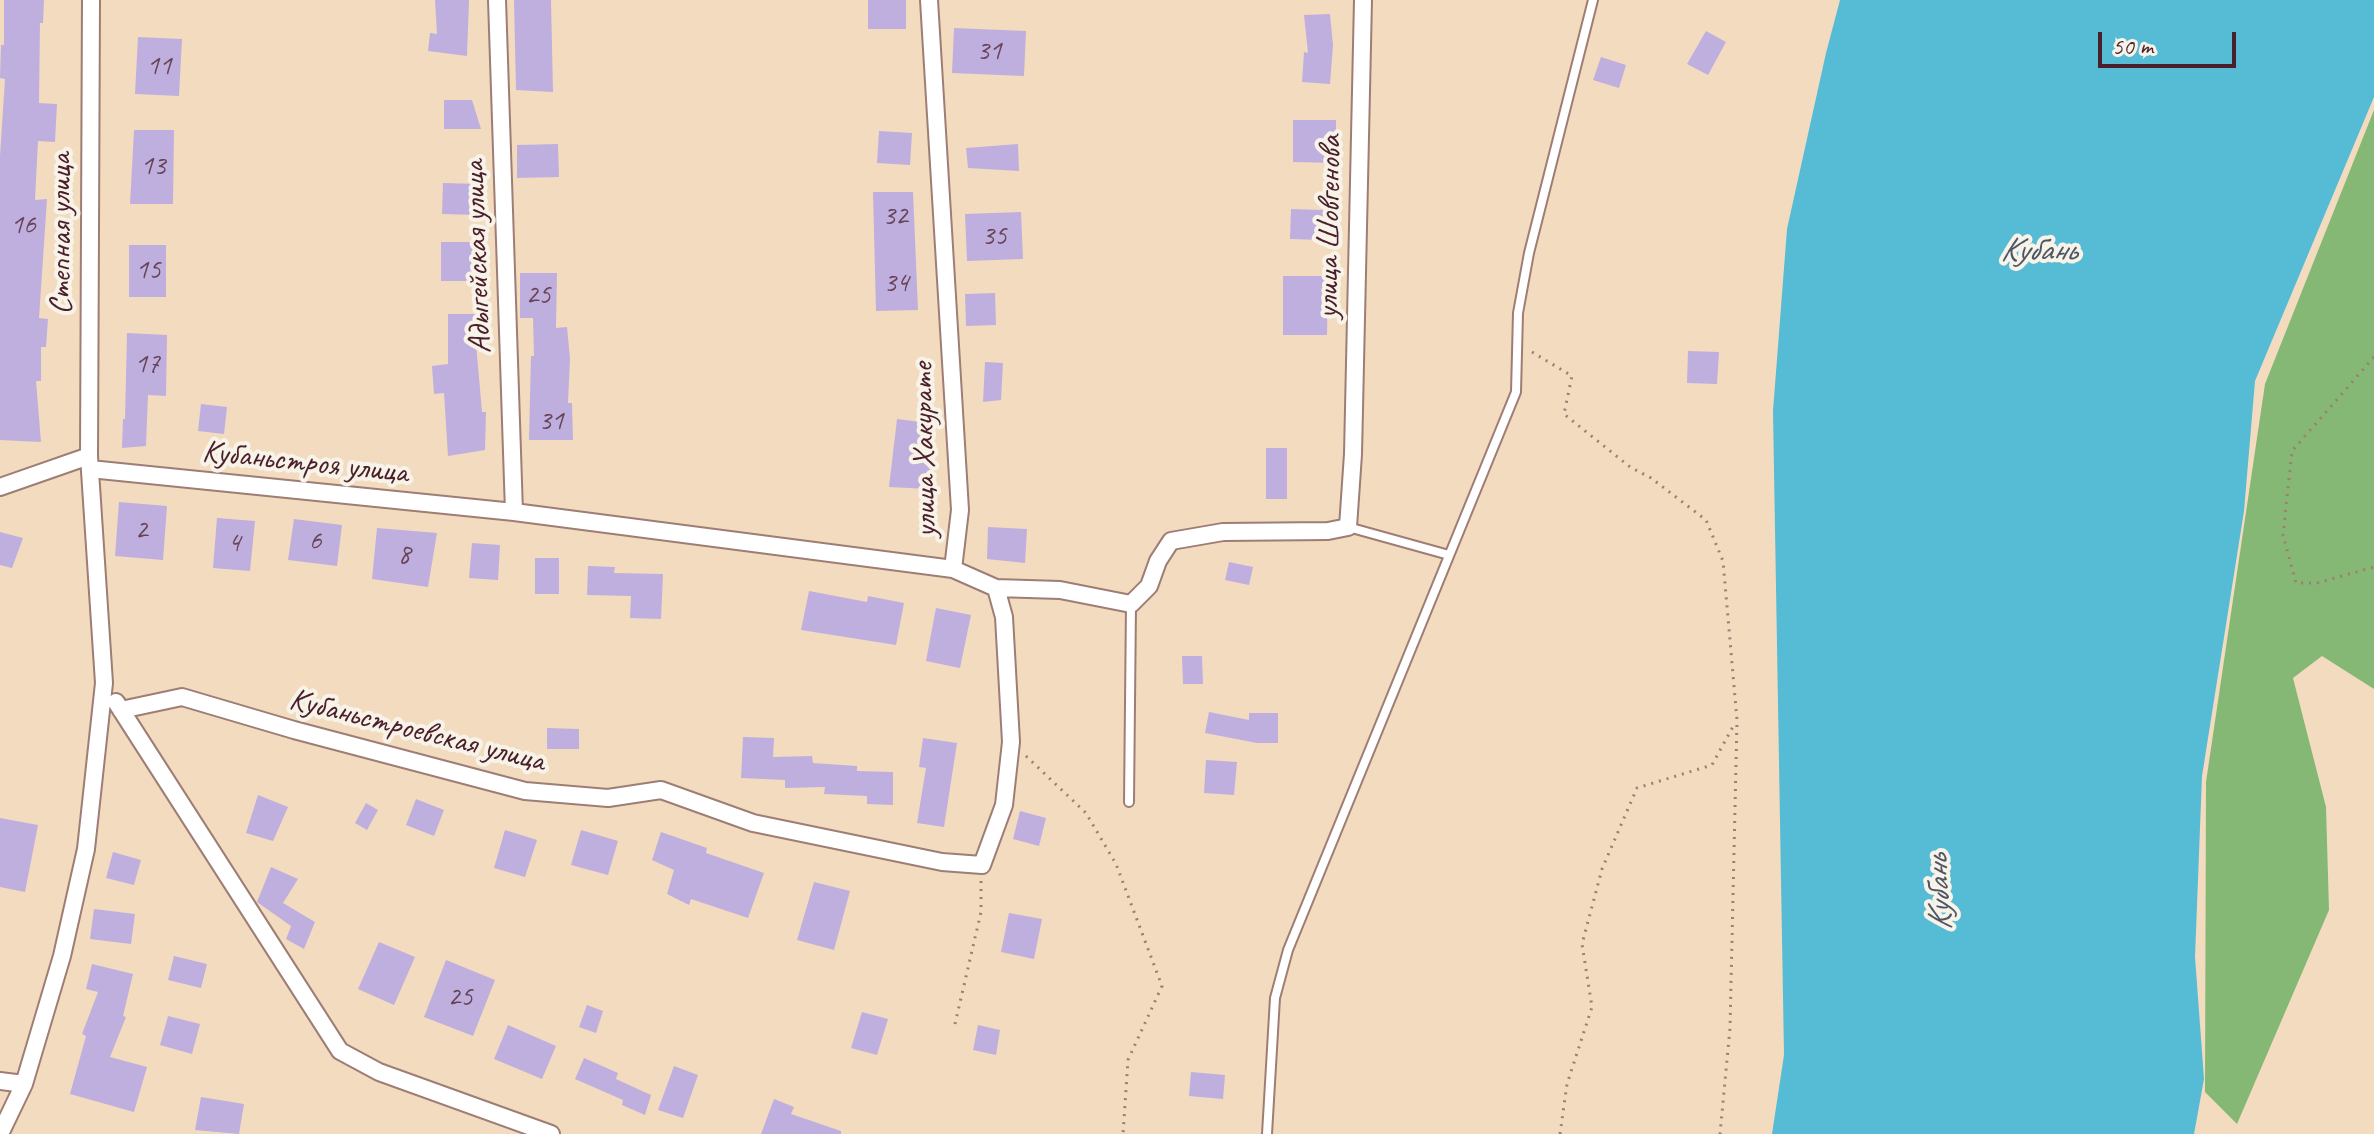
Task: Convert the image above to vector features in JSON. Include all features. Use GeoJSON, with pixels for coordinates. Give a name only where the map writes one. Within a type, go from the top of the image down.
{"type":"FeatureCollection","features":[{"type":"Feature","properties":{"kind":"street","name":"Степная улица"},"geometry":{"type":"LineString","coordinates":[[24,1084],[62,956],[86,849],[104,683],[89,463],[91,0]]}},
{"type":"Feature","properties":{"kind":"street","name":"Адыгейская улица"},"geometry":{"type":"LineString","coordinates":[[497,0],[514,512]]}},
{"type":"Feature","properties":{"kind":"street","name":"улица Хакурате"},"geometry":{"type":"LineString","coordinates":[[929,0],[960,510],[953,569],[996,588]]}},
{"type":"Feature","properties":{"kind":"street","name":"улица Шовгенова"},"geometry":{"type":"LineString","coordinates":[[1348,527],[1353,454],[1363,0]]}},
{"type":"Feature","properties":{"kind":"street"},"geometry":{"type":"LineString","coordinates":[[0,487],[89,463]]}},
{"type":"Feature","properties":{"kind":"street","name":"Кубаньстроя улица"},"geometry":{"type":"LineString","coordinates":[[89,463],[514,512],[953,569]]}},
{"type":"Feature","properties":{"kind":"street"},"geometry":{"type":"LineString","coordinates":[[982,865],[1004,805],[1011,742],[1004,617],[996,588],[1060,590],[1131,604],[1149,586],[1158,561],[1171,541],[1223,532],[1328,531],[1348,527]]}},
{"type":"Feature","properties":{"kind":"street"},"geometry":{"type":"LineString","coordinates":[[104,683],[340,1051],[379,1072],[551,1134]]}},
{"type":"Feature","properties":{"kind":"street","name":"Кубаньстроевская улица"},"geometry":{"type":"LineString","coordinates":[[121,710],[182,697],[525,791],[608,798],[661,790],[753,823],[942,862],[982,865]]}},
{"type":"Feature","properties":{"kind":"street"},"geometry":{"type":"LineString","coordinates":[[0,1081],[24,1084],[0,1134]]}},
{"type":"Feature","properties":{"kind":"lane"},"geometry":{"type":"LineString","coordinates":[[1267,1134],[1275,998],[1288,950],[1516,392],[1518,313],[1529,253],[1593,0]]}},
{"type":"Feature","properties":{"kind":"lane"},"geometry":{"type":"LineString","coordinates":[[1348,527],[1449,555]]}},
{"type":"Feature","properties":{"kind":"lane"},"geometry":{"type":"LineString","coordinates":[[1129,802],[1131,604]]}},
{"type":"Feature","properties":{"kind":"path"},"geometry":{"type":"LineString","coordinates":[[1518,344],[1572,376],[1564,414],[1630,467],[1651,478],[1706,520],[1723,561],[1737,720],[1730,1028],[1720,1134]]}},
{"type":"Feature","properties":{"kind":"path"},"geometry":{"type":"LineString","coordinates":[[2374,357],[2292,451],[2283,535],[2296,583],[2317,583],[2374,567]]}},
{"type":"Feature","properties":{"kind":"path"},"geometry":{"type":"LineString","coordinates":[[1560,1134],[1567,1084],[1592,1007],[1582,944],[1602,869],[1637,788],[1712,765],[1737,720]]}},
{"type":"Feature","properties":{"kind":"path"},"geometry":{"type":"LineString","coordinates":[[1011,742],[1086,813],[1116,864],[1162,986],[1128,1060],[1123,1134]]}},
{"type":"Feature","properties":{"kind":"path"},"geometry":{"type":"LineString","coordinates":[[955,1024],[981,912],[982,865]]}},
{"type":"Feature","properties":{"kind":"green space"},"geometry":{"type":"Polygon","coordinates":[[[2374,110],[2374,689],[2322,656],[2293,678],[2326,807],[2329,910],[2237,1124],[2205,1092],[2206,782],[2265,384],[2374,110]]]}},
{"type":"Feature","properties":{"kind":"water","name":"Кубань"},"geometry":{"type":"Polygon","coordinates":[[[1840,0],[2374,0],[2374,97],[2255,381],[2244,511],[2202,776],[2195,957],[2204,1079],[2194,1134],[1772,1134],[1784,1055],[1773,411],[1787,229],[1840,0]]]}},
{"type":"Feature","properties":{"kind":"building"},"geometry":{"type":"Polygon","coordinates":[[[4,0],[44,0],[43,23],[40,23],[39,103],[57,104],[55,142],[38,141],[35,200],[47,199],[39,318],[48,319],[46,347],[41,347],[41,381],[36,381],[41,442],[0,440],[0,156],[5,79],[0,78],[4,0]]]}},
{"type":"Feature","properties":{"kind":"building"},"geometry":{"type":"Polygon","coordinates":[[[435,0],[469,0],[467,56],[428,51],[430,33],[437,34],[435,0]]]}},
{"type":"Feature","properties":{"kind":"building"},"geometry":{"type":"Polygon","coordinates":[[[514,0],[551,0],[553,92],[516,90],[514,0]]]}},
{"type":"Feature","properties":{"kind":"building"},"geometry":{"type":"Polygon","coordinates":[[[868,0],[906,0],[906,29],[868,29],[868,0]]]}},
{"type":"Feature","properties":{"kind":"building"},"geometry":{"type":"Polygon","coordinates":[[[1330,14],[1333,45],[1330,84],[1302,82],[1304,52],[1308,53],[1304,15],[1330,14]]]}},
{"type":"Feature","properties":{"kind":"building"},"geometry":{"type":"Polygon","coordinates":[[[954,28],[1026,31],[1024,76],[952,73],[954,28]]]}},
{"type":"Feature","properties":{"kind":"building"},"geometry":{"type":"Polygon","coordinates":[[[1706,31],[1726,42],[1708,75],[1687,64],[1706,31]]]}},
{"type":"Feature","properties":{"kind":"building"},"geometry":{"type":"Polygon","coordinates":[[[138,37],[182,39],[179,96],[135,94],[138,37]]]}},
{"type":"Feature","properties":{"kind":"building"},"geometry":{"type":"Polygon","coordinates":[[[1601,57],[1626,65],[1619,88],[1593,80],[1601,57]]]}},
{"type":"Feature","properties":{"kind":"building"},"geometry":{"type":"Polygon","coordinates":[[[444,100],[472,100],[481,129],[444,129],[444,100]]]}},
{"type":"Feature","properties":{"kind":"building"},"geometry":{"type":"Polygon","coordinates":[[[1293,120],[1336,120],[1336,163],[1293,162],[1293,120]]]}},
{"type":"Feature","properties":{"kind":"building"},"geometry":{"type":"Polygon","coordinates":[[[134,130],[174,130],[173,204],[130,204],[134,130]]]}},
{"type":"Feature","properties":{"kind":"building"},"geometry":{"type":"Polygon","coordinates":[[[879,131],[912,133],[910,165],[877,163],[879,131]]]}},
{"type":"Feature","properties":{"kind":"building"},"geometry":{"type":"Polygon","coordinates":[[[558,144],[559,177],[517,178],[517,145],[558,144]]]}},
{"type":"Feature","properties":{"kind":"building"},"geometry":{"type":"Polygon","coordinates":[[[1018,144],[1019,171],[968,168],[966,148],[1018,144]]]}},
{"type":"Feature","properties":{"kind":"building"},"geometry":{"type":"Polygon","coordinates":[[[443,183],[479,184],[478,215],[442,214],[443,183]]]}},
{"type":"Feature","properties":{"kind":"building"},"geometry":{"type":"Polygon","coordinates":[[[873,192],[913,192],[918,310],[876,311],[873,192]]]}},
{"type":"Feature","properties":{"kind":"building"},"geometry":{"type":"Polygon","coordinates":[[[1291,209],[1323,210],[1322,240],[1290,239],[1291,209]]]}},
{"type":"Feature","properties":{"kind":"building"},"geometry":{"type":"Polygon","coordinates":[[[1021,212],[1023,259],[967,261],[965,214],[1021,212]]]}},
{"type":"Feature","properties":{"kind":"building"},"geometry":{"type":"Polygon","coordinates":[[[441,242],[478,242],[478,281],[441,281],[441,242]]]}},
{"type":"Feature","properties":{"kind":"building"},"geometry":{"type":"Polygon","coordinates":[[[129,245],[166,245],[166,297],[129,297],[129,245]]]}},
{"type":"Feature","properties":{"kind":"building"},"geometry":{"type":"Polygon","coordinates":[[[520,273],[557,273],[556,328],[567,327],[570,359],[568,403],[572,403],[573,440],[529,440],[533,318],[520,318],[520,273]]]}},
{"type":"Feature","properties":{"kind":"building"},"geometry":{"type":"Polygon","coordinates":[[[1283,276],[1328,276],[1327,335],[1283,335],[1283,276]]]}},
{"type":"Feature","properties":{"kind":"building"},"geometry":{"type":"Polygon","coordinates":[[[995,293],[996,325],[966,326],[965,294],[995,293]]]}},
{"type":"Feature","properties":{"kind":"building"},"geometry":{"type":"Polygon","coordinates":[[[448,314],[480,314],[481,343],[476,343],[482,412],[486,412],[485,450],[448,456],[444,393],[434,394],[432,366],[448,364],[448,314]]]}},
{"type":"Feature","properties":{"kind":"building"},"geometry":{"type":"Polygon","coordinates":[[[127,333],[167,335],[166,396],[148,395],[146,446],[122,448],[125,419],[127,333]]]}},
{"type":"Feature","properties":{"kind":"building"},"geometry":{"type":"Polygon","coordinates":[[[1688,351],[1719,352],[1717,384],[1687,383],[1688,351]]]}},
{"type":"Feature","properties":{"kind":"building"},"geometry":{"type":"Polygon","coordinates":[[[985,362],[1003,363],[1001,400],[983,402],[985,362]]]}},
{"type":"Feature","properties":{"kind":"building"},"geometry":{"type":"Polygon","coordinates":[[[201,404],[227,407],[224,434],[198,431],[201,404]]]}},
{"type":"Feature","properties":{"kind":"building"},"geometry":{"type":"Polygon","coordinates":[[[897,419],[928,423],[923,458],[931,459],[929,489],[889,487],[897,419]]]}},
{"type":"Feature","properties":{"kind":"building"},"geometry":{"type":"Polygon","coordinates":[[[1266,448],[1287,448],[1287,499],[1266,499],[1266,448]]]}},
{"type":"Feature","properties":{"kind":"building"},"geometry":{"type":"Polygon","coordinates":[[[119,502],[167,506],[163,560],[115,556],[119,502]]]}},
{"type":"Feature","properties":{"kind":"building"},"geometry":{"type":"Polygon","coordinates":[[[217,518],[255,521],[250,571],[213,568],[217,518]]]}},
{"type":"Feature","properties":{"kind":"building"},"geometry":{"type":"Polygon","coordinates":[[[294,519],[342,525],[337,566],[288,560],[294,519]]]}},
{"type":"Feature","properties":{"kind":"building"},"geometry":{"type":"Polygon","coordinates":[[[988,527],[1027,529],[1025,563],[987,559],[988,527]]]}},
{"type":"Feature","properties":{"kind":"building"},"geometry":{"type":"Polygon","coordinates":[[[377,528],[437,533],[428,587],[372,579],[377,528]]]}},
{"type":"Feature","properties":{"kind":"building"},"geometry":{"type":"Polygon","coordinates":[[[0,532],[23,538],[12,568],[0,565],[0,532]]]}},
{"type":"Feature","properties":{"kind":"building"},"geometry":{"type":"Polygon","coordinates":[[[472,543],[500,545],[498,580],[469,578],[472,543]]]}},
{"type":"Feature","properties":{"kind":"building"},"geometry":{"type":"Polygon","coordinates":[[[535,558],[559,558],[559,594],[535,594],[535,558]]]}},
{"type":"Feature","properties":{"kind":"building"},"geometry":{"type":"Polygon","coordinates":[[[1229,562],[1253,567],[1249,585],[1225,580],[1229,562]]]}},
{"type":"Feature","properties":{"kind":"building"},"geometry":{"type":"Polygon","coordinates":[[[588,566],[615,567],[614,573],[663,574],[661,619],[630,618],[631,596],[587,595],[588,566]]]}},
{"type":"Feature","properties":{"kind":"building"},"geometry":{"type":"Polygon","coordinates":[[[809,591],[867,602],[868,596],[904,603],[896,645],[801,630],[809,591]]]}},
{"type":"Feature","properties":{"kind":"building"},"geometry":{"type":"Polygon","coordinates":[[[936,608],[971,615],[960,668],[926,661],[936,608]]]}},
{"type":"Feature","properties":{"kind":"building"},"geometry":{"type":"Polygon","coordinates":[[[1182,656],[1202,656],[1203,684],[1183,684],[1182,656]]]}},
{"type":"Feature","properties":{"kind":"building"},"geometry":{"type":"Polygon","coordinates":[[[1209,712],[1249,720],[1249,713],[1278,713],[1278,743],[1257,743],[1205,733],[1209,712]]]}},
{"type":"Feature","properties":{"kind":"building"},"geometry":{"type":"Polygon","coordinates":[[[547,728],[579,729],[579,749],[547,749],[547,728]]]}},
{"type":"Feature","properties":{"kind":"building"},"geometry":{"type":"Polygon","coordinates":[[[743,737],[774,738],[773,757],[812,756],[813,763],[857,766],[857,771],[893,772],[893,805],[867,804],[867,796],[824,794],[825,787],[785,788],[785,780],[741,778],[743,737]]]}},
{"type":"Feature","properties":{"kind":"building"},"geometry":{"type":"Polygon","coordinates":[[[923,738],[957,743],[944,827],[917,823],[926,768],[919,767],[923,738]]]}},
{"type":"Feature","properties":{"kind":"building"},"geometry":{"type":"Polygon","coordinates":[[[1206,760],[1237,762],[1234,795],[1204,793],[1206,760]]]}},
{"type":"Feature","properties":{"kind":"building"},"geometry":{"type":"Polygon","coordinates":[[[258,795],[288,807],[273,841],[246,833],[258,795]]]}},
{"type":"Feature","properties":{"kind":"building"},"geometry":{"type":"Polygon","coordinates":[[[416,799],[444,810],[434,836],[406,825],[416,799]]]}},
{"type":"Feature","properties":{"kind":"building"},"geometry":{"type":"Polygon","coordinates":[[[366,803],[378,810],[367,830],[355,823],[366,803]]]}},
{"type":"Feature","properties":{"kind":"building"},"geometry":{"type":"Polygon","coordinates":[[[1020,811],[1046,818],[1039,846],[1013,839],[1020,811]]]}},
{"type":"Feature","properties":{"kind":"building"},"geometry":{"type":"Polygon","coordinates":[[[0,818],[38,825],[25,892],[0,887],[0,818]]]}},
{"type":"Feature","properties":{"kind":"building"},"geometry":{"type":"Polygon","coordinates":[[[505,830],[537,840],[525,877],[494,868],[505,830]]]}},
{"type":"Feature","properties":{"kind":"building"},"geometry":{"type":"Polygon","coordinates":[[[581,830],[618,841],[608,875],[571,865],[581,830]]]}},
{"type":"Feature","properties":{"kind":"building"},"geometry":{"type":"Polygon","coordinates":[[[661,832],[707,848],[706,853],[764,873],[748,918],[691,899],[689,905],[667,894],[674,870],[652,860],[661,832]]]}},
{"type":"Feature","properties":{"kind":"building"},"geometry":{"type":"Polygon","coordinates":[[[113,852],[141,860],[134,885],[106,878],[113,852]]]}},
{"type":"Feature","properties":{"kind":"building"},"geometry":{"type":"Polygon","coordinates":[[[271,867],[298,879],[283,903],[315,922],[304,949],[286,939],[291,926],[257,902],[271,867]]]}},
{"type":"Feature","properties":{"kind":"building"},"geometry":{"type":"Polygon","coordinates":[[[814,882],[850,891],[834,950],[797,940],[814,882]]]}},
{"type":"Feature","properties":{"kind":"building"},"geometry":{"type":"Polygon","coordinates":[[[94,909],[135,914],[131,944],[90,939],[94,909]]]}},
{"type":"Feature","properties":{"kind":"building"},"geometry":{"type":"Polygon","coordinates":[[[1009,913],[1042,919],[1034,959],[1001,952],[1009,913]]]}},
{"type":"Feature","properties":{"kind":"building"},"geometry":{"type":"Polygon","coordinates":[[[379,942],[415,957],[394,1005],[358,989],[379,942]]]}},
{"type":"Feature","properties":{"kind":"building"},"geometry":{"type":"Polygon","coordinates":[[[174,956],[207,964],[201,988],[168,980],[174,956]]]}},
{"type":"Feature","properties":{"kind":"building"},"geometry":{"type":"Polygon","coordinates":[[[446,960],[495,980],[473,1036],[424,1017],[446,960]]]}},
{"type":"Feature","properties":{"kind":"building"},"geometry":{"type":"Polygon","coordinates":[[[92,964],[133,974],[123,1016],[126,1017],[110,1057],[147,1067],[134,1112],[70,1094],[86,1036],[82,1034],[98,992],[86,989],[92,964]]]}},
{"type":"Feature","properties":{"kind":"building"},"geometry":{"type":"Polygon","coordinates":[[[587,1005],[603,1011],[596,1033],[579,1027],[587,1005]]]}},
{"type":"Feature","properties":{"kind":"building"},"geometry":{"type":"Polygon","coordinates":[[[862,1012],[888,1019],[877,1055],[851,1048],[862,1012]]]}},
{"type":"Feature","properties":{"kind":"building"},"geometry":{"type":"Polygon","coordinates":[[[168,1016],[200,1024],[192,1054],[160,1045],[168,1016]]]}},
{"type":"Feature","properties":{"kind":"building"},"geometry":{"type":"Polygon","coordinates":[[[508,1025],[556,1046],[542,1079],[494,1059],[508,1025]]]}},
{"type":"Feature","properties":{"kind":"building"},"geometry":{"type":"Polygon","coordinates":[[[978,1025],[1000,1030],[996,1055],[973,1050],[978,1025]]]}},
{"type":"Feature","properties":{"kind":"building"},"geometry":{"type":"Polygon","coordinates":[[[584,1058],[618,1073],[616,1079],[651,1095],[645,1115],[622,1105],[623,1100],[575,1079],[584,1058]]]}},
{"type":"Feature","properties":{"kind":"building"},"geometry":{"type":"Polygon","coordinates":[[[674,1066],[698,1075],[683,1118],[658,1110],[674,1066]]]}},
{"type":"Feature","properties":{"kind":"building"},"geometry":{"type":"Polygon","coordinates":[[[1191,1072],[1225,1075],[1223,1099],[1189,1096],[1191,1072]]]}},
{"type":"Feature","properties":{"kind":"building"},"geometry":{"type":"Polygon","coordinates":[[[201,1097],[244,1104],[239,1134],[195,1130],[201,1097]]]}},
{"type":"Feature","properties":{"kind":"building"},"geometry":{"type":"Polygon","coordinates":[[[774,1099],[794,1107],[791,1114],[841,1131],[841,1134],[761,1134],[774,1099]]]}}]}
